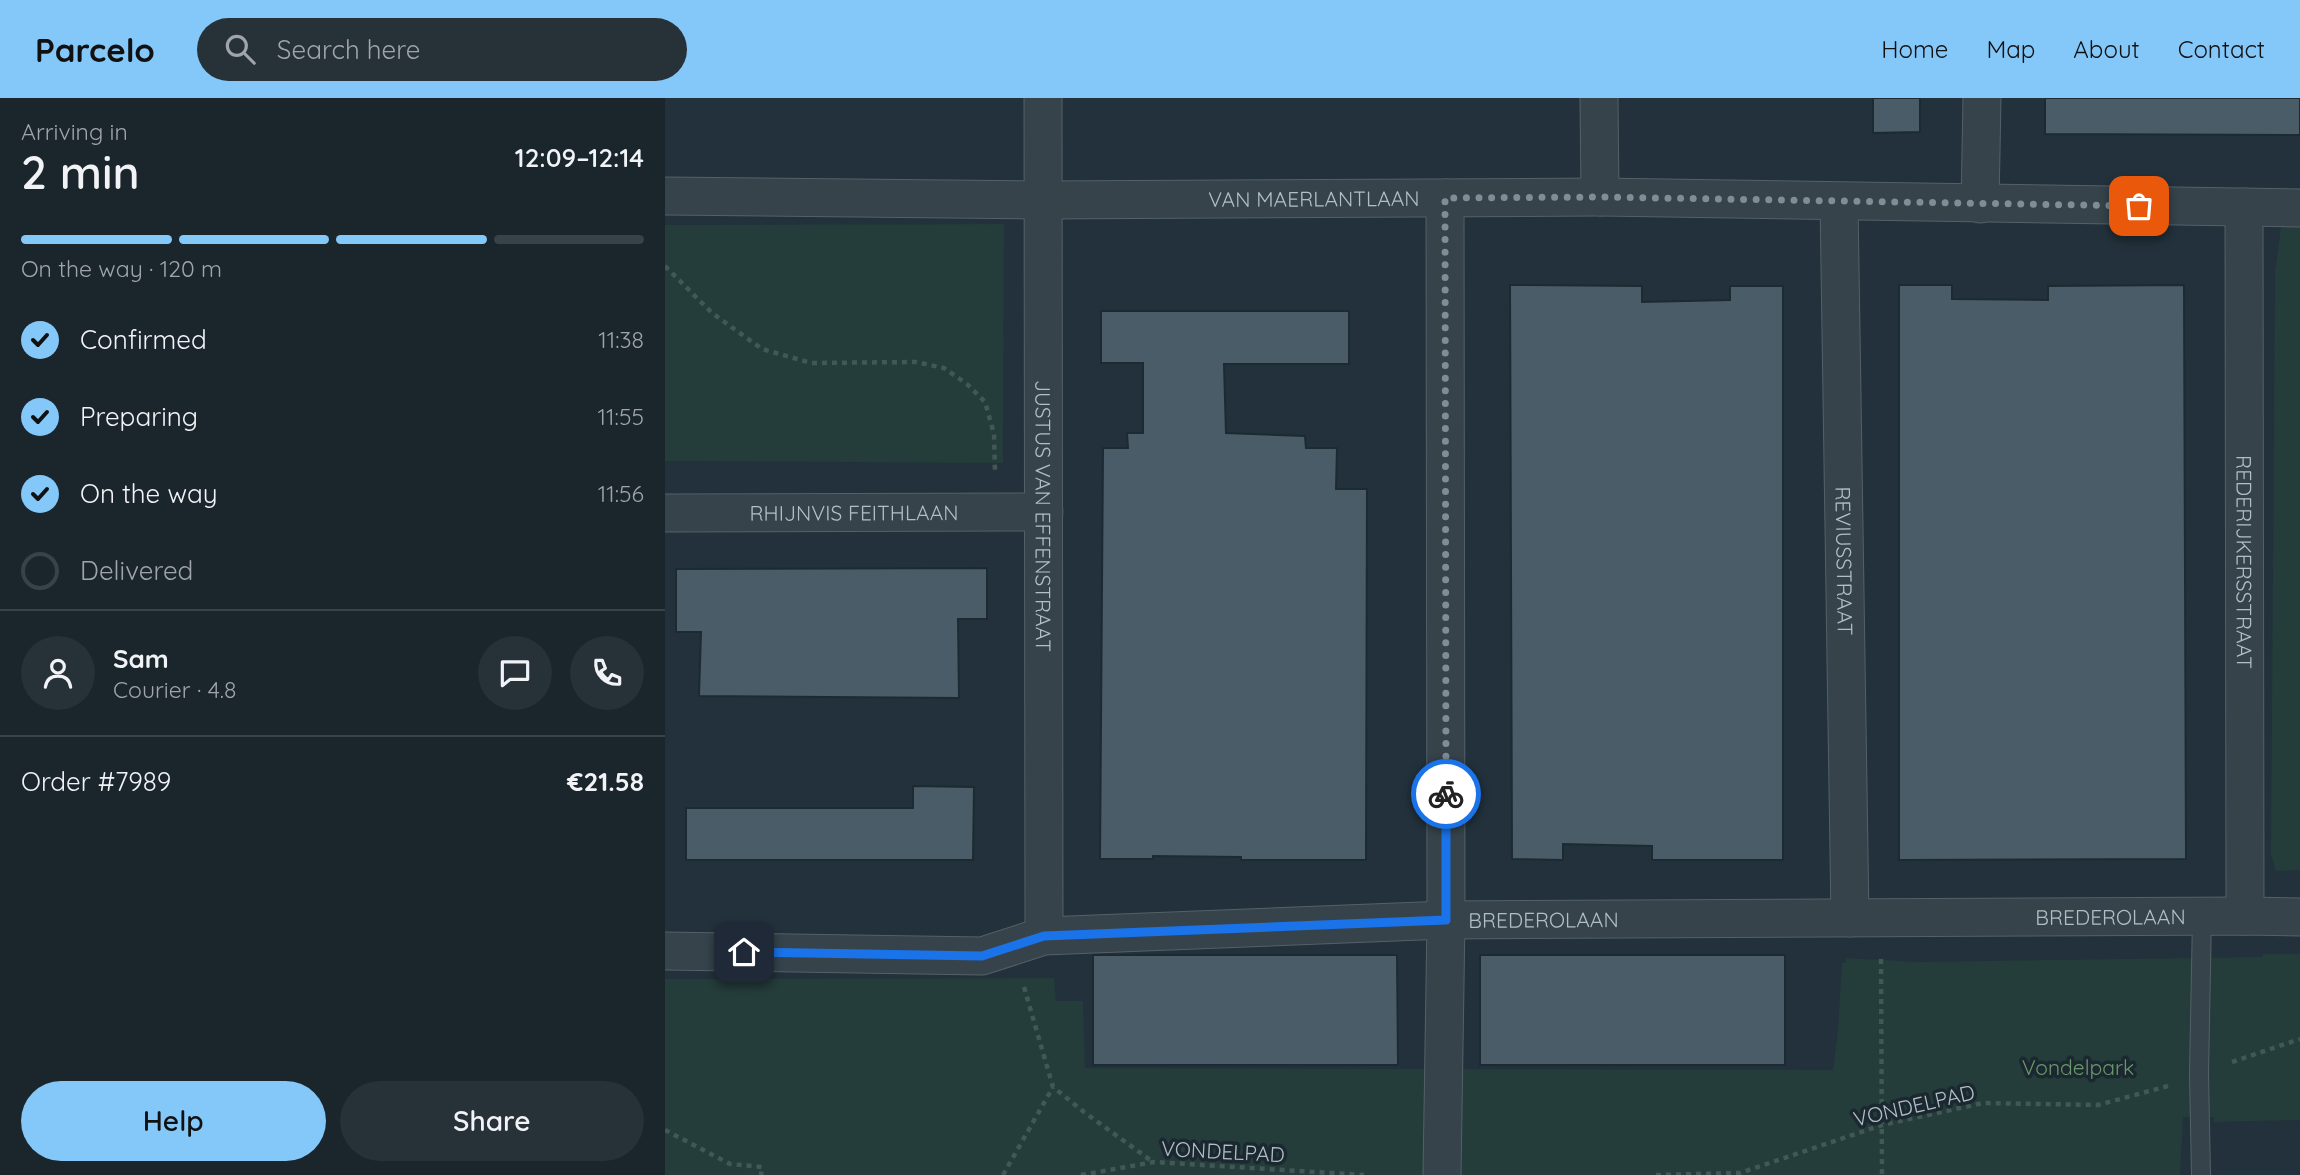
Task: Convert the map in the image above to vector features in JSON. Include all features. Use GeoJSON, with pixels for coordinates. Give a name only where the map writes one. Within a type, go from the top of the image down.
{"type":"FeatureCollection","features":[{"type":"Feature","properties":{"kind":"street","name":"JUSTUS VAN EFFENSTRAAT"},"geometry":{"type":"LineString","coordinates":[[1031,940],[1044,512],[1043,98]]}},
{"type":"Feature","properties":{"kind":"street"},"geometry":{"type":"LineString","coordinates":[[1599,98],[1600,197]]}},
{"type":"Feature","properties":{"kind":"street"},"geometry":{"type":"LineString","coordinates":[[1980,204],[1982,98]]}},
{"type":"Feature","properties":{"kind":"street","name":"VAN MAERLANTLAAN"},"geometry":{"type":"LineString","coordinates":[[665,196],[1044,200],[1600,197],[2300,208]]}},
{"type":"Feature","properties":{"kind":"street"},"geometry":{"type":"LineString","coordinates":[[1442,1175],[1446,920],[1445,198]]}},
{"type":"Feature","properties":{"kind":"street","name":"REVIUSSTRAAT"},"geometry":{"type":"LineString","coordinates":[[1839,202],[1865,918]]}},
{"type":"Feature","properties":{"kind":"street","name":"REDERIJKERSSTRAAT"},"geometry":{"type":"LineString","coordinates":[[2244,208],[2245,915]]}},
{"type":"Feature","properties":{"kind":"street","name":"RHIJNVIS FEITHLAAN"},"geometry":{"type":"LineString","coordinates":[[665,513],[1044,512]]}},
{"type":"Feature","properties":{"kind":"street","name":"BREDEROLAAN"},"geometry":{"type":"LineString","coordinates":[[665,951],[982,956],[1031,940],[1446,920],[2245,915],[2300,917]]}},
{"type":"Feature","properties":{"kind":"lane"},"geometry":{"type":"LineString","coordinates":[[2201,1175],[2199,1074],[2202,916]]}},
{"type":"Feature","properties":{"kind":"path"},"geometry":{"type":"LineString","coordinates":[[665,266],[712,313],[762,349],[811,363],[916,362],[944,368],[967,384],[985,402],[994,434],[995,512]]}},
{"type":"Feature","properties":{"kind":"path"},"geometry":{"type":"LineString","coordinates":[[1865,918],[1882,1125],[1882,1175]]}},
{"type":"Feature","properties":{"kind":"path"},"geometry":{"type":"LineString","coordinates":[[1031,940],[1024,988],[1053,1087],[1154,1162]]}},
{"type":"Feature","properties":{"kind":"path","name":"VONDELPAD"},"geometry":{"type":"LineString","coordinates":[[1656,1175],[1740,1173],[1882,1125],[1983,1103],[2098,1105],[2163,1088],[2300,1039]]}},
{"type":"Feature","properties":{"kind":"path"},"geometry":{"type":"LineString","coordinates":[[1003,1175],[1053,1087]]}},
{"type":"Feature","properties":{"kind":"path"},"geometry":{"type":"LineString","coordinates":[[665,1130],[730,1164],[762,1167],[761,1175]]}},
{"type":"Feature","properties":{"kind":"path","name":"VONDELPAD"},"geometry":{"type":"LineString","coordinates":[[1081,1175],[1154,1162],[1364,1175]]}},
{"type":"Feature","properties":{"kind":"green space"},"geometry":{"type":"Polygon","coordinates":[[[1004,224],[1003,463],[665,461],[665,225],[1004,224]]]}},
{"type":"Feature","properties":{"kind":"green space"},"geometry":{"type":"Polygon","coordinates":[[[2281,227],[2300,227],[2300,870],[2276,871],[2271,855],[2275,272],[2281,227]]]}},
{"type":"Feature","properties":{"kind":"green space","name":"Vondelpark"},"geometry":{"type":"Polygon","coordinates":[[[2263,954],[2300,954],[2300,1120],[2213,1122],[2214,1117],[2183,1117],[2180,1175],[665,1175],[665,979],[1054,978],[1056,1001],[1083,1001],[1085,1068],[1833,1070],[1842,963],[1846,963],[1846,958],[1917,962],[2262,957],[2263,954]]]}},
{"type":"Feature","properties":{"kind":"building"},"geometry":{"type":"Polygon","coordinates":[[[1873,98],[1920,98],[1920,132],[1873,133],[1873,98]]]}},
{"type":"Feature","properties":{"kind":"building"},"geometry":{"type":"Polygon","coordinates":[[[2045,98],[2300,98],[2300,135],[2045,134],[2045,98]]]}},
{"type":"Feature","properties":{"kind":"building"},"geometry":{"type":"Polygon","coordinates":[[[1510,285],[1642,286],[1642,302],[1730,300],[1730,286],[1783,286],[1783,860],[1652,860],[1652,846],[1563,844],[1563,860],[1512,859],[1510,285]]]}},
{"type":"Feature","properties":{"kind":"building"},"geometry":{"type":"Polygon","coordinates":[[[1899,285],[1952,285],[1952,299],[2048,300],[2048,286],[2184,285],[2186,859],[1899,860],[1899,285]]]}},
{"type":"Feature","properties":{"kind":"building"},"geometry":{"type":"Polygon","coordinates":[[[1101,311],[1349,311],[1349,364],[1224,364],[1226,433],[1305,436],[1306,448],[1337,448],[1336,489],[1367,489],[1366,860],[1241,860],[1241,857],[1153,856],[1153,859],[1100,859],[1103,448],[1128,448],[1127,433],[1143,433],[1143,363],[1101,363],[1101,311]]]}},
{"type":"Feature","properties":{"kind":"building"},"geometry":{"type":"Polygon","coordinates":[[[987,568],[987,619],[958,619],[959,698],[699,696],[701,632],[676,632],[676,569],[987,568]]]}},
{"type":"Feature","properties":{"kind":"building"},"geometry":{"type":"Polygon","coordinates":[[[913,786],[974,787],[973,860],[686,860],[686,808],[913,808],[913,786]]]}},
{"type":"Feature","properties":{"kind":"building"},"geometry":{"type":"Polygon","coordinates":[[[1093,955],[1397,955],[1398,1065],[1093,1065],[1093,955]]]}},
{"type":"Feature","properties":{"kind":"building"},"geometry":{"type":"Polygon","coordinates":[[[1480,955],[1785,955],[1785,1065],[1480,1065],[1480,955]]]}},
{"type":"Feature","properties":{"kind":"way so far"},"geometry":{"type":"LineString","coordinates":[[1446,794],[1445,198],[1600,197],[2139,206]]}},
{"type":"Feature","properties":{"kind":"route"},"geometry":{"type":"LineString","coordinates":[[744,952],[982,956],[1044,936],[1446,920],[1446,794]]}}]}
